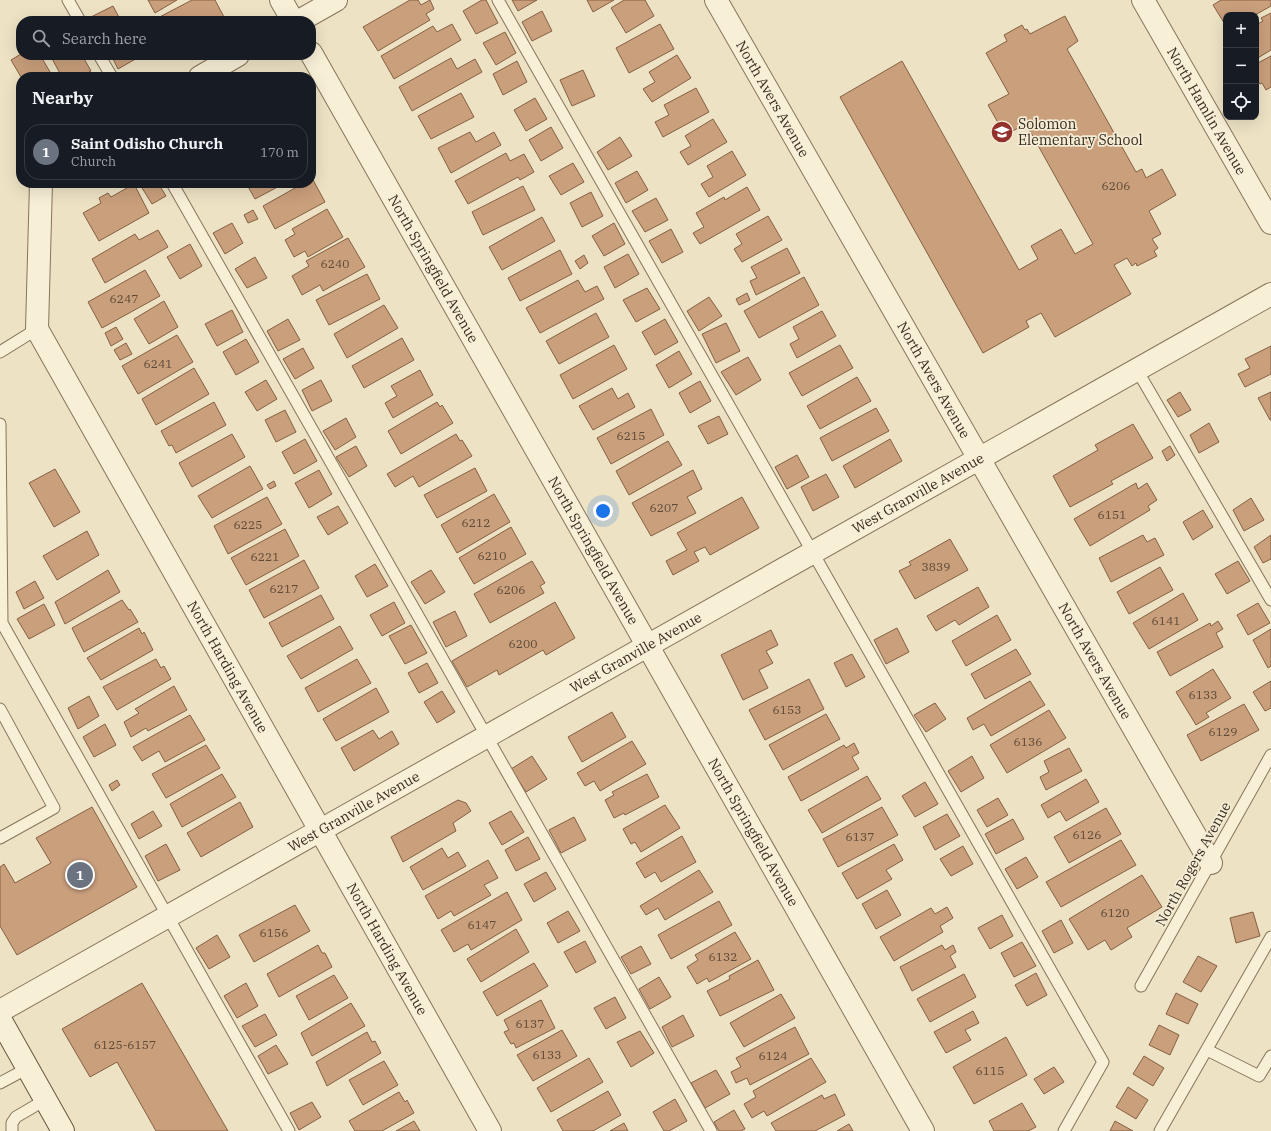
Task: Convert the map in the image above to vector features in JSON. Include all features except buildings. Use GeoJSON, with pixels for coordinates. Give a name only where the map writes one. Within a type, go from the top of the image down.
{"type":"FeatureCollection","features":[{"type":"Feature","properties":{"kind":"street"},"geometry":{"type":"LineString","coordinates":[[281,0],[290,16]]}},
{"type":"Feature","properties":{"kind":"street"},"geometry":{"type":"LineString","coordinates":[[308,16],[336,0]]}},
{"type":"Feature","properties":{"kind":"street","name":"North Avers Avenue"},"geometry":{"type":"LineString","coordinates":[[716,0],[1211,863]]}},
{"type":"Feature","properties":{"kind":"street","name":"North Hamlin Avenue"},"geometry":{"type":"LineString","coordinates":[[1143,0],[1271,223]]}},
{"type":"Feature","properties":{"kind":"street"},"geometry":{"type":"LineString","coordinates":[[209,72],[229,60]]}},
{"type":"Feature","properties":{"kind":"street","name":"North Springfield Avenue"},"geometry":{"type":"LineString","coordinates":[[315,60],[923,1131]]}},
{"type":"Feature","properties":{"kind":"street"},"geometry":{"type":"LineString","coordinates":[[37,329],[41,188]]}},
{"type":"Feature","properties":{"kind":"street","name":"West Granville Avenue"},"geometry":{"type":"LineString","coordinates":[[0,1011],[1271,294]]}},
{"type":"Feature","properties":{"kind":"street","name":"North Harding Avenue"},"geometry":{"type":"LineString","coordinates":[[37,329],[490,1131]]}},
{"type":"Feature","properties":{"kind":"street"},"geometry":{"type":"LineString","coordinates":[[0,1019],[63,1131]]}},
{"type":"Feature","properties":{"kind":"lane"},"geometry":{"type":"LineString","coordinates":[[68,0],[77,16]]}},
{"type":"Feature","properties":{"kind":"lane"},"geometry":{"type":"LineString","coordinates":[[498,0],[1103,1062],[1064,1131]]}},
{"type":"Feature","properties":{"kind":"lane"},"geometry":{"type":"LineString","coordinates":[[103,60],[109,72]]}},
{"type":"Feature","properties":{"kind":"lane"},"geometry":{"type":"LineString","coordinates":[[175,188],[711,1131]]}},
{"type":"Feature","properties":{"kind":"lane"},"geometry":{"type":"LineString","coordinates":[[0,352],[37,329]]}},
{"type":"Feature","properties":{"kind":"lane"},"geometry":{"type":"LineString","coordinates":[[1137,370],[1271,600]]}},
{"type":"Feature","properties":{"kind":"lane"},"geometry":{"type":"LineString","coordinates":[[0,424],[2,623],[289,1131]]}},
{"type":"Feature","properties":{"kind":"lane"},"geometry":{"type":"LineString","coordinates":[[0,708],[54,808],[0,838]]}},
{"type":"Feature","properties":{"kind":"lane","name":"North Rogers Avenue"},"geometry":{"type":"LineString","coordinates":[[1142,986],[1271,755]]}},
{"type":"Feature","properties":{"kind":"lane"},"geometry":{"type":"LineString","coordinates":[[1160,1131],[1271,937]]}},
{"type":"Feature","properties":{"kind":"lane"},"geometry":{"type":"LineString","coordinates":[[1207,1050],[1259,1076],[1271,1056]]}},
{"type":"Feature","properties":{"kind":"lane"},"geometry":{"type":"LineString","coordinates":[[0,1083],[28,1068]]}},
{"type":"Feature","properties":{"kind":"lane"},"geometry":{"type":"LineString","coordinates":[[12,1131],[12,1122],[16,1117],[46,1100]]}},
{"type":"Feature","properties":{"kind":"place","name":"Solomon Elementary School"},"geometry":{"type":"Point","coordinates":[1002,132]}},
{"type":"Feature","properties":{"kind":"place","name":"Saint Odisho Church"},"geometry":{"type":"Point","coordinates":[80,875]}}]}
